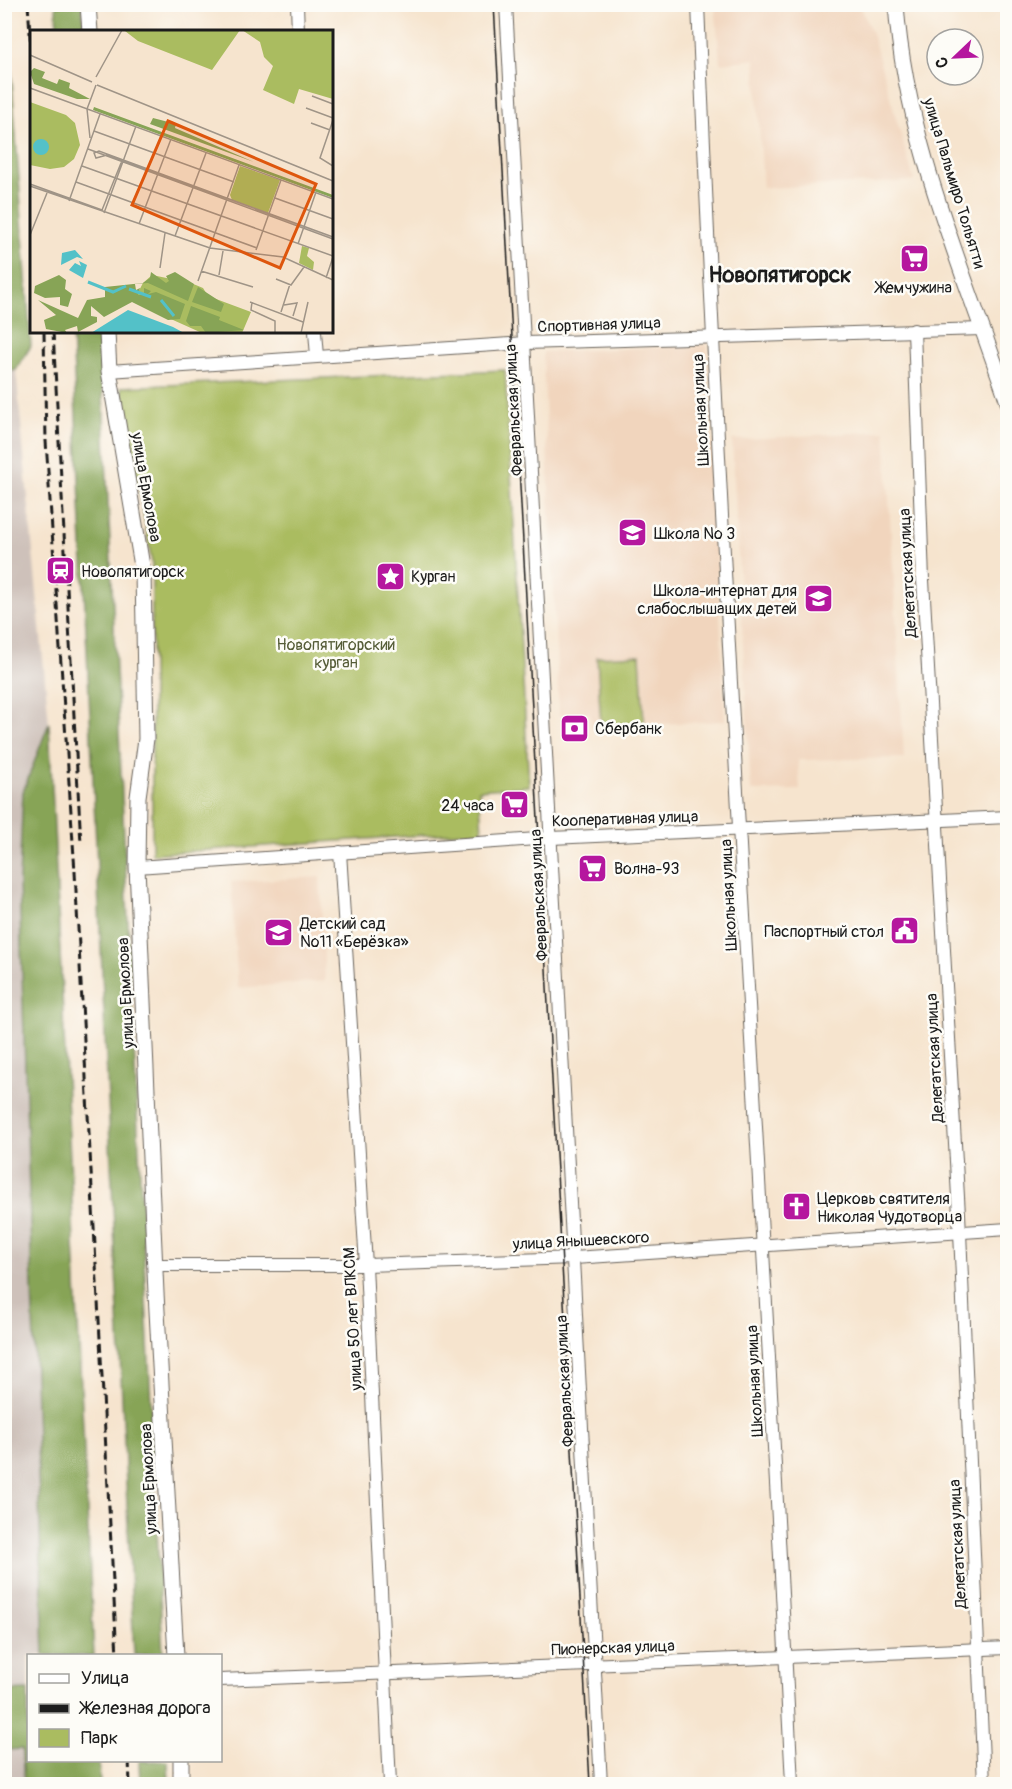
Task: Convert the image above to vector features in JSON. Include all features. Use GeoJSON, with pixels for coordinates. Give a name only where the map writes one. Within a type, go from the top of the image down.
{"type":"FeatureCollection","features":[{"type":"Feature","properties":{"kind":"street"},"geometry":{"type":"LineString","coordinates":[[88,4],[90,30]]}},
{"type":"Feature","properties":{"kind":"street"},"geometry":{"type":"LineString","coordinates":[[297,4],[298,30]]}},
{"type":"Feature","properties":{"kind":"street","name":"Февральская улица"},"geometry":{"type":"LineString","coordinates":[[506,4],[526,344],[601,1785]]}},
{"type":"Feature","properties":{"kind":"street","name":"Школьная улица"},"geometry":{"type":"LineString","coordinates":[[698,4],[712,337],[792,1785]]}},
{"type":"Feature","properties":{"kind":"street","name":"улица Пальмиро Тольятти"},"geometry":{"type":"LineString","coordinates":[[896,4],[903,59],[920,136],[1008,402]]}},
{"type":"Feature","properties":{"kind":"street","name":"Спортивная улица"},"geometry":{"type":"LineString","coordinates":[[109,371],[526,344],[982,329]]}},
{"type":"Feature","properties":{"kind":"street","name":"Делегатская улица"},"geometry":{"type":"LineString","coordinates":[[914,330],[923,580],[960,1232],[984,1785]]}},
{"type":"Feature","properties":{"kind":"street","name":"улица Ермолова"},"geometry":{"type":"LineString","coordinates":[[107,333],[109,371],[143,572],[146,739],[138,797],[137,867],[176,1654]]}},
{"type":"Feature","properties":{"kind":"street"},"geometry":{"type":"LineString","coordinates":[[315,333],[317,356]]}},
{"type":"Feature","properties":{"kind":"street","name":"Кооперативная улица"},"geometry":{"type":"LineString","coordinates":[[137,867],[551,838],[1008,817]]}},
{"type":"Feature","properties":{"kind":"street","name":"улица 50 лет ВЛКСМ"},"geometry":{"type":"LineString","coordinates":[[340,852],[366,1265],[383,1673],[390,1785]]}},
{"type":"Feature","properties":{"kind":"street","name":"улица Янышевского"},"geometry":{"type":"LineString","coordinates":[[155,1265],[366,1265],[574,1258],[1008,1229]]}},
{"type":"Feature","properties":{"kind":"street","name":"Пионерская улица"},"geometry":{"type":"LineString","coordinates":[[222,1680],[1008,1648]]}},
{"type":"Feature","properties":{"kind":"street"},"geometry":{"type":"LineString","coordinates":[[181,1762],[182,1785]]}},
{"type":"Feature","properties":{"kind":"shaded area"},"geometry":{"type":"Polygon","coordinates":[[[715,5],[860,5],[872,34],[914,181],[763,188],[755,59],[720,63],[715,5]]]}},
{"type":"Feature","properties":{"kind":"shaded area","name":"Школа № 3"},"geometry":{"type":"Polygon","coordinates":[[[707,345],[725,721],[591,727],[590,713],[559,715],[543,352],[707,345]]]}},
{"type":"Feature","properties":{"kind":"shaded area"},"geometry":{"type":"Polygon","coordinates":[[[4,370],[16,370],[49,723],[23,792],[19,884],[44,1654],[27,1654],[27,1690],[5,1691],[4,370]]]}},
{"type":"Feature","properties":{"kind":"shaded area","name":"Школа-интернат для слабослышащих детей"},"geometry":{"type":"Polygon","coordinates":[[[885,431],[904,758],[798,760],[800,790],[751,791],[732,440],[885,431]]]}},
{"type":"Feature","properties":{"kind":"shaded area","name":"Детский сад №11 «Берёзка»"},"geometry":{"type":"Polygon","coordinates":[[[320,877],[325,981],[238,988],[231,882],[320,877]]]}},
{"type":"Feature","properties":{"kind":"shaded area"},"geometry":{"type":"Polygon","coordinates":[[[22,1749],[24,1784],[5,1784],[4,1750],[22,1749]]]}},
{"type":"Feature","properties":{"kind":"green space"},"geometry":{"type":"Polygon","coordinates":[[[56,5],[82,5],[84,30],[57,30],[56,5]]]}},
{"type":"Feature","properties":{"kind":"green space"},"geometry":{"type":"Polygon","coordinates":[[[4,35],[9,39],[31,346],[16,370],[5,372],[4,35]]]}},
{"type":"Feature","properties":{"kind":"green space"},"geometry":{"type":"Polygon","coordinates":[[[72,333],[100,333],[163,1654],[134,1654],[72,333]]]}},
{"type":"Feature","properties":{"kind":"green space","name":"Новопятигорский курган"},"geometry":{"type":"Polygon","coordinates":[[[505,370],[529,786],[479,790],[482,831],[152,854],[152,563],[121,387],[505,370]]]}},
{"type":"Feature","properties":{"kind":"green space"},"geometry":{"type":"Polygon","coordinates":[[[640,655],[644,723],[601,725],[597,657],[640,655]]]}},
{"type":"Feature","properties":{"kind":"green space"},"geometry":{"type":"Polygon","coordinates":[[[49,723],[94,1654],[44,1654],[19,881],[23,792],[49,723]]]}},
{"type":"Feature","properties":{"kind":"green space"},"geometry":{"type":"Polygon","coordinates":[[[27,1690],[27,1762],[99,1762],[100,1784],[24,1784],[22,1749],[5,1750],[4,1691],[27,1690]]]}},
{"type":"Feature","properties":{"kind":"green space"},"geometry":{"type":"Polygon","coordinates":[[[139,1762],[168,1762],[169,1784],[140,1784],[139,1762]]]}},
{"type":"Feature","properties":{"kind":"tram line"},"geometry":{"type":"LineString","coordinates":[[494,4],[590,1784]]}},
{"type":"Feature","properties":{"kind":"railway"},"geometry":{"type":"LineString","coordinates":[[28,4],[30,33]]}},
{"type":"Feature","properties":{"kind":"railway"},"geometry":{"type":"LineString","coordinates":[[44,333],[46,441],[75,872],[117,1654]]}},
{"type":"Feature","properties":{"kind":"railway"},"geometry":{"type":"LineString","coordinates":[[53,333],[81,844]]}},
{"type":"Feature","properties":{"kind":"railway"},"geometry":{"type":"LineString","coordinates":[[129,1762],[130,1784]]}},
{"type":"Feature","properties":{"kind":"place","name":"Жемчужина"},"geometry":{"type":"Point","coordinates":[914,259]}},
{"type":"Feature","properties":{"kind":"place","name":"Школа № 3"},"geometry":{"type":"Point","coordinates":[633,533]}},
{"type":"Feature","properties":{"kind":"place","name":"Новопятигорск"},"geometry":{"type":"Point","coordinates":[60,571]}},
{"type":"Feature","properties":{"kind":"place","name":"Курган"},"geometry":{"type":"Point","coordinates":[390,576]}},
{"type":"Feature","properties":{"kind":"place","name":"Школа-интернат для слабослышащих детей"},"geometry":{"type":"Point","coordinates":[818,599]}},
{"type":"Feature","properties":{"kind":"place","name":"Сбербанк"},"geometry":{"type":"Point","coordinates":[574,728]}},
{"type":"Feature","properties":{"kind":"place","name":"24 часа"},"geometry":{"type":"Point","coordinates":[515,805]}},
{"type":"Feature","properties":{"kind":"place","name":"Волна-93"},"geometry":{"type":"Point","coordinates":[593,868]}},
{"type":"Feature","properties":{"kind":"place","name":"Паспортный стол"},"geometry":{"type":"Point","coordinates":[905,931]}},
{"type":"Feature","properties":{"kind":"place","name":"Детский сад №11 «Берёзка»"},"geometry":{"type":"Point","coordinates":[279,932]}},
{"type":"Feature","properties":{"kind":"place","name":"Церковь святителя Николая Чудотворца"},"geometry":{"type":"Point","coordinates":[796,1207]}},
{"type":"Feature","properties":{"kind":"district","name":"Новопятигорск"},"geometry":{"type":"Point","coordinates":[780,274]}}]}
